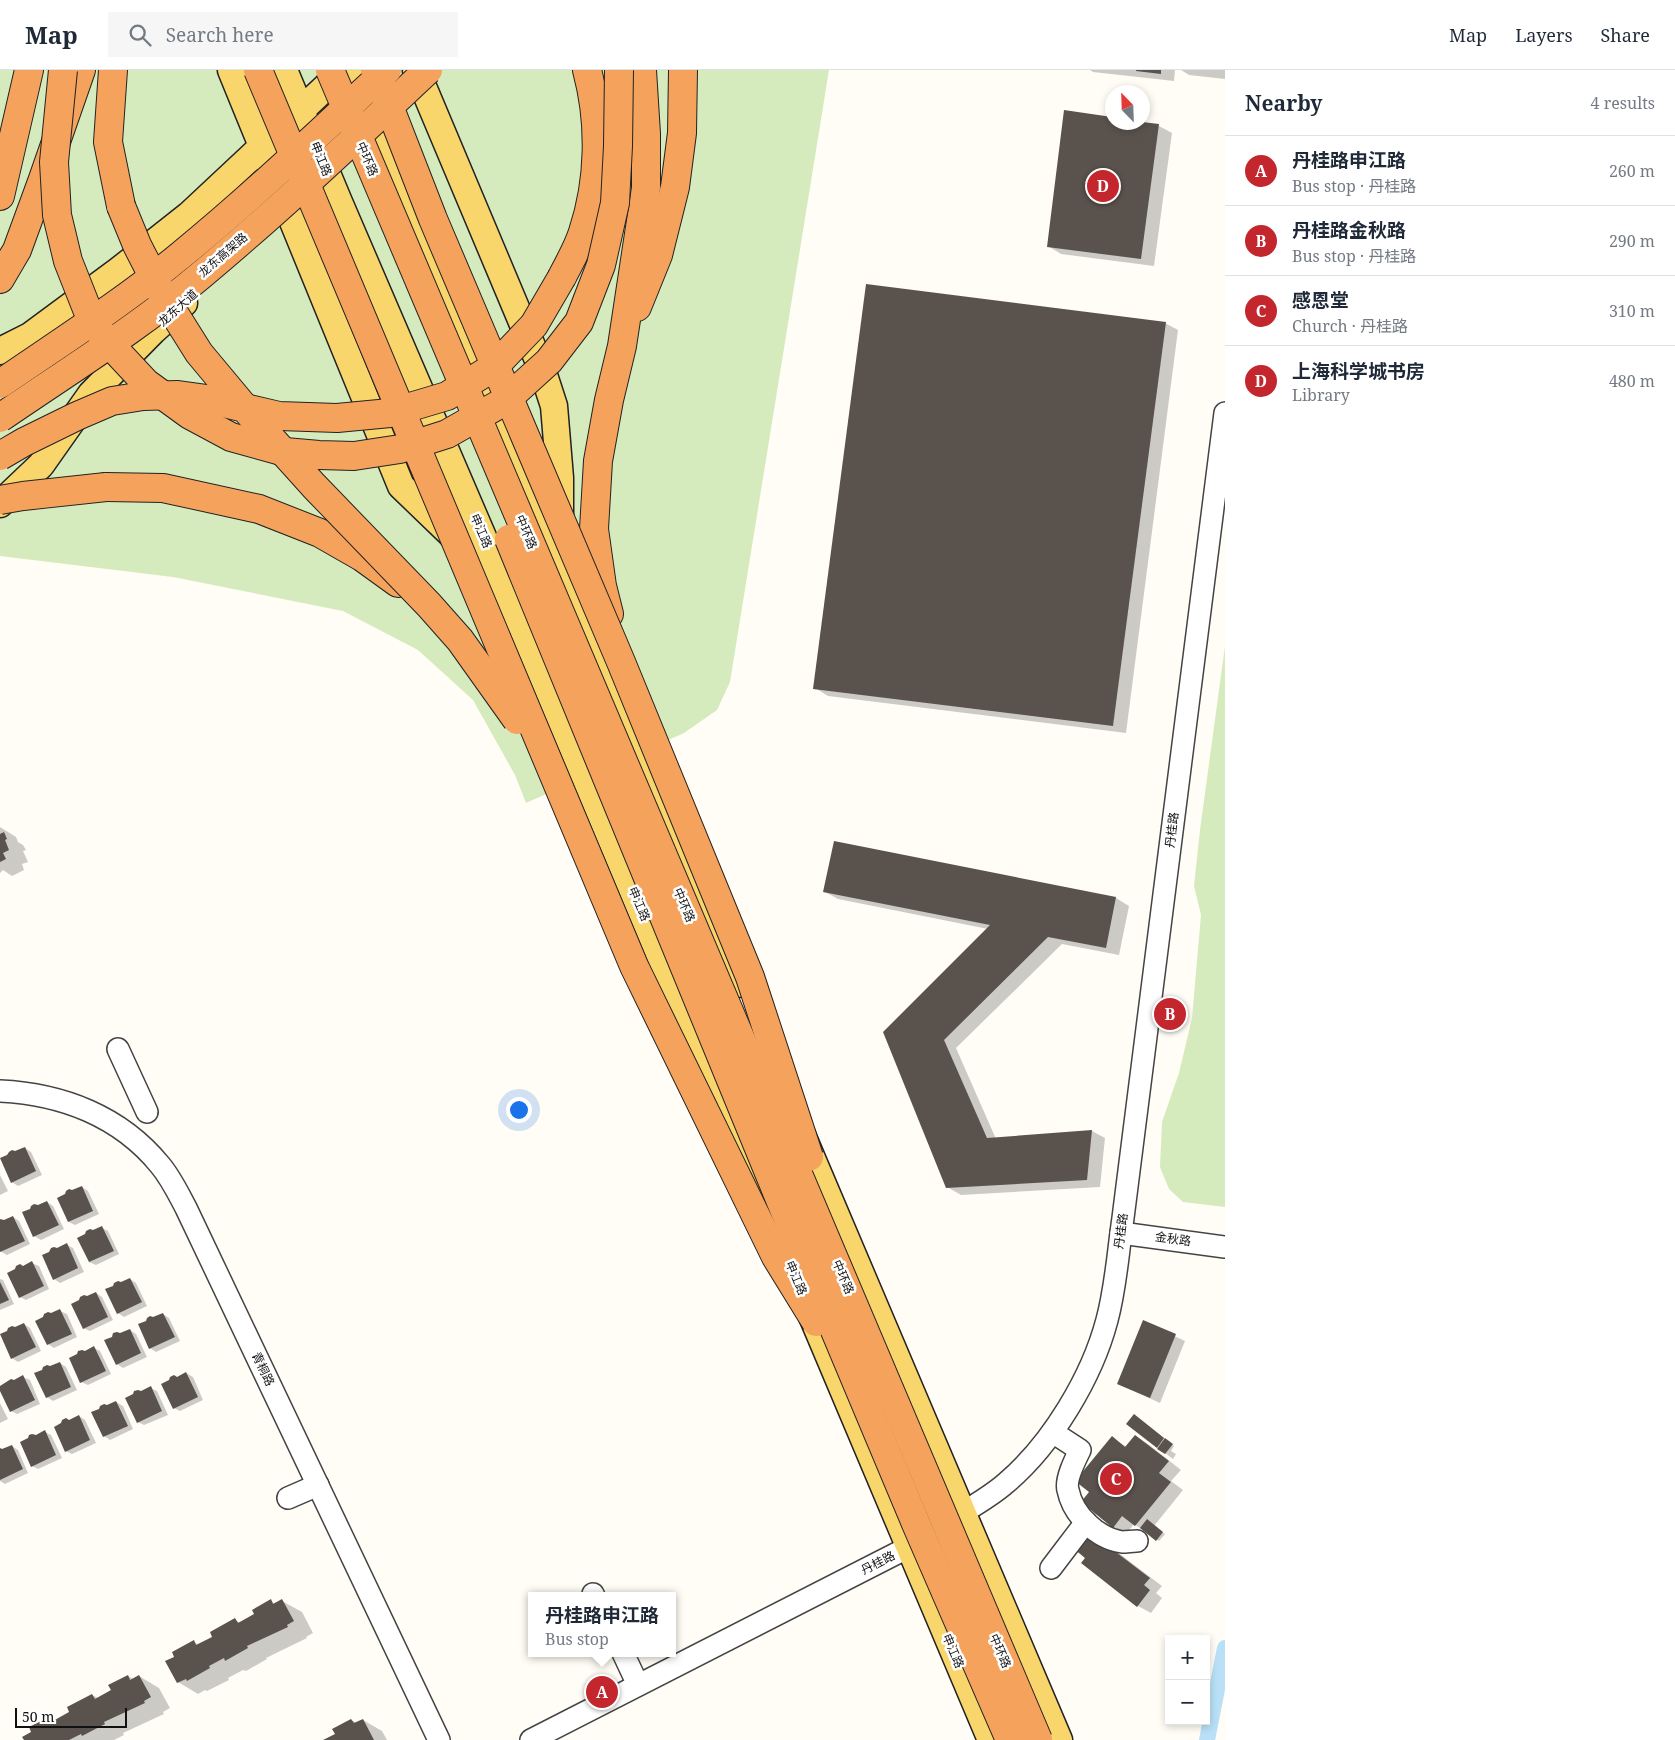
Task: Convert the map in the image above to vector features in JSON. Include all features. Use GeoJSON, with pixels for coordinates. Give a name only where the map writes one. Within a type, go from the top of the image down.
{"type":"FeatureCollection","features":[{"type":"Feature","properties":{"kind":"highway"},"geometry":{"type":"LineString","coordinates":[[0,196],[29,70]]}},
{"type":"Feature","properties":{"kind":"highway"},"geometry":{"type":"LineString","coordinates":[[64,70],[54,162],[57,215],[68,261],[87,308],[104,338],[146,383],[190,414],[231,436],[285,452],[354,456],[400,449],[447,434],[505,401],[548,361],[579,322],[601,265],[615,203],[620,70]]}},
{"type":"Feature","properties":{"kind":"highway"},"geometry":{"type":"LineString","coordinates":[[0,279],[17,250],[80,70]]}},
{"type":"Feature","properties":{"kind":"highway"},"geometry":{"type":"LineString","coordinates":[[113,70],[108,142],[121,206],[137,245],[162,294],[199,353],[259,426],[460,640],[489,679],[558,788]]}},
{"type":"Feature","properties":{"kind":"highway"},"geometry":{"type":"LineString","coordinates":[[258,70],[634,966],[772,1248],[818,1326],[860,1391]]}},
{"type":"Feature","properties":{"kind":"highway","name":"中环路"},"geometry":{"type":"LineString","coordinates":[[312,70],[402,281],[860,1391],[913,1544],[1010,1740]]}},
{"type":"Feature","properties":{"kind":"highway","name":"中环路"},"geometry":{"type":"LineString","coordinates":[[330,70],[1038,1740]]}},
{"type":"Feature","properties":{"kind":"highway"},"geometry":{"type":"LineString","coordinates":[[375,70],[433,219],[621,662],[750,977],[858,1312]]}},
{"type":"Feature","properties":{"kind":"highway"},"geometry":{"type":"LineString","coordinates":[[0,384],[118,303],[182,255],[310,142],[387,70]]}},
{"type":"Feature","properties":{"kind":"highway"},"geometry":{"type":"LineString","coordinates":[[0,456],[33,438],[112,401],[143,396],[178,395],[208,399],[279,416],[337,418],[390,413],[448,396],[494,367],[534,325],[562,277],[583,233],[593,188],[597,132],[591,84],[587,70]]}},
{"type":"Feature","properties":{"kind":"highway"},"geometry":{"type":"LineString","coordinates":[[621,662],[602,586],[594,529],[598,461],[609,400],[622,346],[646,188],[646,134],[642,70]]}},
{"type":"Feature","properties":{"kind":"highway"},"geometry":{"type":"LineString","coordinates":[[622,346],[658,255],[675,187],[682,133],[683,70]]}},
{"type":"Feature","properties":{"kind":"highway","name":"龙东高架路"},"geometry":{"type":"LineString","coordinates":[[0,418],[135,326],[199,276],[427,74]]}},
{"type":"Feature","properties":{"kind":"highway"},"geometry":{"type":"LineString","coordinates":[[0,502],[23,496],[106,488],[164,488],[214,498],[259,509],[320,533],[362,557],[429,605]]}},
{"type":"Feature","properties":{"kind":"main road"},"geometry":{"type":"LineString","coordinates":[[231,70],[401,486],[473,555],[500,586],[523,630]]}},
{"type":"Feature","properties":{"kind":"main road","name":"申江路"},"geometry":{"type":"LineString","coordinates":[[284,70],[913,1544],[991,1740]]}},
{"type":"Feature","properties":{"kind":"main road"},"geometry":{"type":"LineString","coordinates":[[0,351],[30,336],[118,271],[189,215],[344,70]]}},
{"type":"Feature","properties":{"kind":"main road"},"geometry":{"type":"LineString","coordinates":[[353,70],[376,129],[1059,1740]]}},
{"type":"Feature","properties":{"kind":"main road"},"geometry":{"type":"LineString","coordinates":[[427,74],[543,372],[554,406],[560,478],[560,561]]}},
{"type":"Feature","properties":{"kind":"main road","name":"龙东大道"},"geometry":{"type":"LineString","coordinates":[[0,502],[41,465],[91,394],[153,331],[376,129],[427,74]]}},
{"type":"Feature","properties":{"kind":"street","name":"丹桂路"},"geometry":{"type":"LineString","coordinates":[[554,1740],[1009,1493],[1040,1462],[1060,1437],[1079,1409],[1096,1377],[1107,1347],[1121,1293],[1126,1226],[1225,413]]}},
{"type":"Feature","properties":{"kind":"street","name":"丹桂路"},"geometry":{"type":"LineString","coordinates":[[964,1517],[1012,1478],[1053,1431],[1071,1404],[1099,1344],[1107,1319],[1126,1226],[1225,476]]}},
{"type":"Feature","properties":{"kind":"street"},"geometry":{"type":"LineString","coordinates":[[118,1049],[147,1112]]}},
{"type":"Feature","properties":{"kind":"street","name":"青桐路"},"geometry":{"type":"LineString","coordinates":[[0,1091],[24,1092],[50,1097],[80,1106],[103,1117],[142,1146],[160,1164],[173,1183],[440,1740]]}},
{"type":"Feature","properties":{"kind":"street","name":"金秋路"},"geometry":{"type":"LineString","coordinates":[[1126,1226],[1225,1232]]}},
{"type":"Feature","properties":{"kind":"street","name":"金秋路"},"geometry":{"type":"LineString","coordinates":[[1126,1226],[1225,1247]]}},
{"type":"Feature","properties":{"kind":"street"},"geometry":{"type":"LineString","coordinates":[[1060,1437],[1080,1450],[1072,1466],[1067,1489],[1077,1512],[1105,1537],[1122,1542],[1137,1541]]}},
{"type":"Feature","properties":{"kind":"street"},"geometry":{"type":"LineString","coordinates":[[288,1498],[318,1485]]}},
{"type":"Feature","properties":{"kind":"street"},"geometry":{"type":"LineString","coordinates":[[1051,1568],[1086,1522]]}},
{"type":"Feature","properties":{"kind":"street","name":"丹桂路"},"geometry":{"type":"LineString","coordinates":[[531,1740],[913,1544]]}},
{"type":"Feature","properties":{"kind":"street"},"geometry":{"type":"LineString","coordinates":[[625,1657],[638,1685]]}},
{"type":"Feature","properties":{"kind":"green space"},"geometry":{"type":"Polygon","coordinates":[[[0,70],[829,70],[730,682],[717,710],[684,733],[526,803],[515,775],[473,700],[418,650],[343,611],[173,577],[0,556],[0,70]]]}},
{"type":"Feature","properties":{"kind":"green space"},"geometry":{"type":"Polygon","coordinates":[[[1225,646],[1225,1207],[1183,1202],[1169,1189],[1160,1167],[1162,1122],[1179,1073],[1192,1018],[1201,915],[1194,886],[1225,646]]]}},
{"type":"Feature","properties":{"kind":"building"},"geometry":{"type":"Polygon","coordinates":[[[1161,70],[1161,74],[1136,71],[1161,70]]]}},
{"type":"Feature","properties":{"kind":"building"},"geometry":{"type":"Polygon","coordinates":[[[1064,110],[1105,116],[1105,130],[1150,130],[1150,123],[1159,124],[1141,259],[1047,247],[1064,110]]]}},
{"type":"Feature","properties":{"kind":"building"},"geometry":{"type":"Polygon","coordinates":[[[866,284],[1166,322],[1113,726],[813,689],[866,284]]]}},
{"type":"Feature","properties":{"kind":"building"},"geometry":{"type":"Polygon","coordinates":[[[4,832],[9,850],[3,853],[6,859],[0,862],[0,834],[4,832]]]}},
{"type":"Feature","properties":{"kind":"building"},"geometry":{"type":"Polygon","coordinates":[[[834,841],[1116,897],[1106,948],[1048,937],[944,1040],[987,1138],[1092,1130],[1087,1180],[946,1188],[883,1032],[990,925],[823,892],[834,841]]]}},
{"type":"Feature","properties":{"kind":"building"},"geometry":{"type":"Polygon","coordinates":[[[25,1147],[36,1171],[11,1183],[0,1158],[12,1150],[15,1151],[25,1147]]]}},
{"type":"Feature","properties":{"kind":"building"},"geometry":{"type":"Polygon","coordinates":[[[82,1186],[93,1211],[68,1222],[57,1198],[65,1194],[69,1189],[72,1190],[82,1186]]]}},
{"type":"Feature","properties":{"kind":"building"},"geometry":{"type":"Polygon","coordinates":[[[47,1201],[59,1225],[33,1237],[22,1212],[30,1209],[34,1204],[38,1205],[47,1201]]]}},
{"type":"Feature","properties":{"kind":"building"},"geometry":{"type":"Polygon","coordinates":[[[13,1216],[25,1241],[0,1252],[0,1219],[4,1220],[13,1216]]]}},
{"type":"Feature","properties":{"kind":"building"},"geometry":{"type":"Polygon","coordinates":[[[102,1226],[114,1251],[89,1262],[77,1238],[90,1229],[93,1230],[102,1226]]]}},
{"type":"Feature","properties":{"kind":"building"},"geometry":{"type":"Polygon","coordinates":[[[67,1243],[78,1268],[53,1280],[42,1255],[49,1252],[51,1248],[57,1248],[67,1243]]]}},
{"type":"Feature","properties":{"kind":"building"},"geometry":{"type":"Polygon","coordinates":[[[32,1261],[44,1286],[19,1298],[7,1273],[20,1264],[23,1266],[32,1261]]]}},
{"type":"Feature","properties":{"kind":"building"},"geometry":{"type":"Polygon","coordinates":[[[130,1278],[142,1302],[117,1314],[105,1289],[113,1286],[118,1281],[121,1282],[130,1278]]]}},
{"type":"Feature","properties":{"kind":"building"},"geometry":{"type":"Polygon","coordinates":[[[0,1282],[9,1300],[0,1304],[0,1282]]]}},
{"type":"Feature","properties":{"kind":"building"},"geometry":{"type":"Polygon","coordinates":[[[96,1292],[108,1317],[83,1329],[71,1304],[84,1295],[87,1296],[96,1292]]]}},
{"type":"Feature","properties":{"kind":"building"},"geometry":{"type":"Polygon","coordinates":[[[60,1309],[72,1334],[47,1345],[35,1321],[48,1312],[51,1313],[60,1309]]]}},
{"type":"Feature","properties":{"kind":"building"},"geometry":{"type":"Polygon","coordinates":[[[163,1313],[175,1337],[149,1349],[138,1324],[146,1321],[150,1316],[153,1317],[163,1313]]]}},
{"type":"Feature","properties":{"kind":"building"},"geometry":{"type":"Polygon","coordinates":[[[1143,1320],[1176,1334],[1150,1398],[1117,1384],[1143,1320]]]}},
{"type":"Feature","properties":{"kind":"building"},"geometry":{"type":"Polygon","coordinates":[[[24,1323],[36,1347],[11,1359],[0,1334],[12,1326],[15,1327],[24,1323]]]}},
{"type":"Feature","properties":{"kind":"building"},"geometry":{"type":"Polygon","coordinates":[[[130,1329],[141,1353],[116,1365],[104,1340],[112,1337],[113,1333],[120,1333],[130,1329]]]}},
{"type":"Feature","properties":{"kind":"building"},"geometry":{"type":"Polygon","coordinates":[[[94,1346],[106,1371],[80,1383],[69,1358],[77,1354],[78,1351],[85,1351],[94,1346]]]}},
{"type":"Feature","properties":{"kind":"building"},"geometry":{"type":"Polygon","coordinates":[[[60,1362],[71,1387],[46,1398],[34,1373],[42,1370],[47,1365],[50,1366],[60,1362]]]}},
{"type":"Feature","properties":{"kind":"building"},"geometry":{"type":"Polygon","coordinates":[[[186,1372],[198,1397],[173,1409],[161,1384],[174,1375],[177,1377],[186,1372]]]}},
{"type":"Feature","properties":{"kind":"building"},"geometry":{"type":"Polygon","coordinates":[[[23,1375],[35,1400],[10,1412],[0,1391],[0,1386],[11,1379],[14,1380],[23,1375]]]}},
{"type":"Feature","properties":{"kind":"building"},"geometry":{"type":"Polygon","coordinates":[[[151,1386],[162,1411],[137,1423],[125,1398],[133,1394],[134,1391],[141,1391],[151,1386]]]}},
{"type":"Feature","properties":{"kind":"building"},"geometry":{"type":"Polygon","coordinates":[[[116,1401],[128,1426],[103,1437],[91,1412],[99,1409],[104,1404],[107,1405],[116,1401]]]}},
{"type":"Feature","properties":{"kind":"building"},"geometry":{"type":"Polygon","coordinates":[[[1134,1414],[1164,1438],[1157,1448],[1126,1424],[1134,1414]]]}},
{"type":"Feature","properties":{"kind":"building"},"geometry":{"type":"Polygon","coordinates":[[[79,1415],[90,1440],[65,1452],[54,1427],[66,1418],[69,1420],[79,1415]]]}},
{"type":"Feature","properties":{"kind":"building"},"geometry":{"type":"Polygon","coordinates":[[[45,1430],[56,1455],[31,1467],[20,1442],[28,1438],[29,1435],[36,1435],[45,1430]]]}},
{"type":"Feature","properties":{"kind":"building"},"geometry":{"type":"Polygon","coordinates":[[[1135,1435],[1169,1461],[1159,1473],[1171,1482],[1135,1526],[1122,1516],[1113,1528],[1081,1502],[1089,1492],[1075,1481],[1112,1436],[1125,1447],[1135,1435]]]}},
{"type":"Feature","properties":{"kind":"building"},"geometry":{"type":"Polygon","coordinates":[[[1165,1438],[1173,1444],[1165,1454],[1157,1449],[1165,1438]]]}},
{"type":"Feature","properties":{"kind":"building"},"geometry":{"type":"Polygon","coordinates":[[[12,1445],[23,1469],[0,1480],[0,1448],[12,1445]]]}},
{"type":"Feature","properties":{"kind":"building"},"geometry":{"type":"Polygon","coordinates":[[[1147,1519],[1163,1532],[1156,1541],[1140,1528],[1147,1519]]]}},
{"type":"Feature","properties":{"kind":"building"},"geometry":{"type":"Polygon","coordinates":[[[1087,1530],[1150,1578],[1144,1585],[1150,1590],[1137,1607],[1081,1563],[1085,1558],[1073,1548],[1087,1530]]]}},
{"type":"Feature","properties":{"kind":"building"},"geometry":{"type":"Polygon","coordinates":[[[271,1599],[273,1604],[282,1599],[294,1621],[287,1625],[288,1627],[247,1646],[248,1648],[225,1661],[224,1658],[209,1666],[210,1668],[187,1681],[186,1679],[177,1683],[165,1661],[174,1657],[172,1652],[194,1640],[196,1645],[212,1637],[210,1632],[235,1618],[238,1623],[254,1614],[252,1610],[271,1599]]]}},
{"type":"Feature","properties":{"kind":"building"},"geometry":{"type":"Polygon","coordinates":[[[128,1675],[130,1680],[139,1675],[151,1697],[144,1701],[145,1703],[104,1722],[105,1724],[82,1736],[81,1734],[69,1740],[24,1740],[22,1737],[31,1732],[29,1727],[51,1716],[53,1721],[69,1712],[67,1707],[92,1694],[95,1699],[111,1690],[108,1685],[128,1675]]]}},
{"type":"Feature","properties":{"kind":"building"},"geometry":{"type":"Polygon","coordinates":[[[351,1719],[354,1723],[363,1719],[374,1740],[323,1740],[335,1734],[332,1729],[351,1719]]]}},
{"type":"Feature","properties":{"kind":"waterway"},"geometry":{"type":"LineString","coordinates":[[1207,1740],[1225,1648]]}},
{"type":"Feature","properties":{"kind":"place","name":"上海科学城书房"},"geometry":{"type":"Point","coordinates":[1103,186]}},
{"type":"Feature","properties":{"kind":"place","name":"丹桂路金秋路"},"geometry":{"type":"Point","coordinates":[1170,1014]}},
{"type":"Feature","properties":{"kind":"place","name":"感恩堂"},"geometry":{"type":"Point","coordinates":[1116,1479]}},
{"type":"Feature","properties":{"kind":"place","name":"丹桂路申江路"},"geometry":{"type":"Point","coordinates":[602,1692]}}]}
